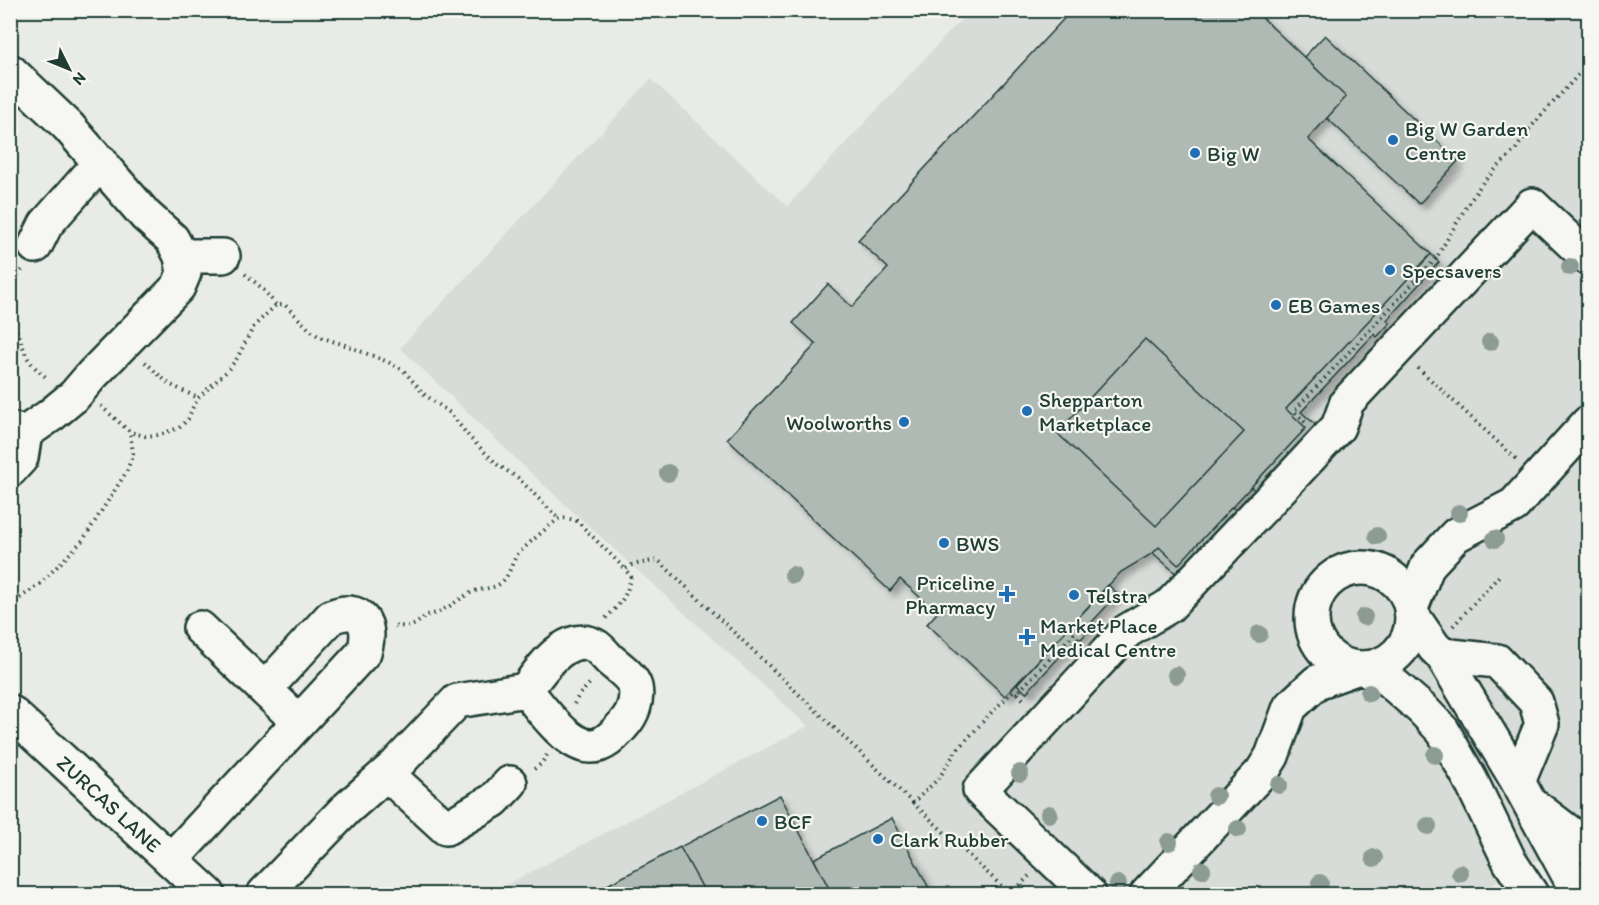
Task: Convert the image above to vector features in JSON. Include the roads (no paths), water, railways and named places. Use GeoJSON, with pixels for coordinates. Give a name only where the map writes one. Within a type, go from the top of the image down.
{"type":"FeatureCollection","features":[{"type":"Feature","properties":{"kind":"street"},"geometry":{"type":"LineString","coordinates":[[10,470],[21,458],[18,431],[51,414],[74,396],[178,287],[184,273],[181,256],[172,239],[146,216],[68,126],[12,76]]}},
{"type":"Feature","properties":{"kind":"street"},"geometry":{"type":"LineString","coordinates":[[35,246],[46,224],[101,162]]}},
{"type":"Feature","properties":{"kind":"street"},"geometry":{"type":"LineString","coordinates":[[1089,894],[980,790],[1127,631],[1169,606],[1338,427],[1347,402],[1532,205],[1588,258]]}},
{"type":"Feature","properties":{"kind":"street"},"geometry":{"type":"LineString","coordinates":[[181,256],[222,256]]}},
{"type":"Feature","properties":{"kind":"street"},"geometry":{"type":"LineString","coordinates":[[1147,894],[1262,772],[1272,756],[1290,707],[1317,682],[1360,668],[1379,665],[1393,657],[1404,645],[1410,631],[1412,612],[1428,565],[1456,535],[1514,505],[1588,423]]}},
{"type":"Feature","properties":{"kind":"street"},"geometry":{"type":"LineString","coordinates":[[1531,894],[1510,862],[1470,779],[1443,730],[1385,677],[1342,664],[1320,645],[1314,632],[1312,617],[1315,602],[1322,587],[1335,576],[1349,569],[1365,568],[1378,570],[1390,576],[1400,585],[1408,596],[1412,612],[1434,647],[1442,655],[1524,793],[1579,894]]}},
{"type":"Feature","properties":{"kind":"street"},"geometry":{"type":"LineString","coordinates":[[171,860],[364,652],[368,640],[361,619],[354,614],[342,613],[331,617],[265,690]]}},
{"type":"Feature","properties":{"kind":"street"},"geometry":{"type":"LineString","coordinates":[[200,628],[299,722]]}},
{"type":"Feature","properties":{"kind":"street"},"geometry":{"type":"LineString","coordinates":[[264,894],[345,810],[387,774],[458,701],[526,690],[538,673],[558,653],[569,644],[578,642],[596,646],[635,686],[631,716],[613,737],[602,744],[590,747],[574,742],[526,690]]}},
{"type":"Feature","properties":{"kind":"street"},"geometry":{"type":"LineString","coordinates":[[1442,655],[1497,661],[1536,702],[1542,724],[1524,793]]}},
{"type":"Feature","properties":{"kind":"street","name":"ZURCAS LANE"},"geometry":{"type":"LineString","coordinates":[[10,712],[208,894]]}},
{"type":"Feature","properties":{"kind":"street"},"geometry":{"type":"LineString","coordinates":[[387,774],[446,828],[494,800],[510,783]]}},
{"type":"Feature","properties":{"kind":"street"},"geometry":{"type":"LineString","coordinates":[[1524,793],[1588,847]]}},
{"type":"Feature","properties":{"kind":"place","name":"Big W Garden Centre"},"geometry":{"type":"Point","coordinates":[1393,140]}},
{"type":"Feature","properties":{"kind":"place","name":"Big W"},"geometry":{"type":"Point","coordinates":[1195,153]}},
{"type":"Feature","properties":{"kind":"place","name":"Specsavers"},"geometry":{"type":"Point","coordinates":[1390,270]}},
{"type":"Feature","properties":{"kind":"place","name":"EB Games"},"geometry":{"type":"Point","coordinates":[1276,305]}},
{"type":"Feature","properties":{"kind":"place","name":"Shepparton Marketplace"},"geometry":{"type":"Point","coordinates":[1027,411]}},
{"type":"Feature","properties":{"kind":"place","name":"Woolworths"},"geometry":{"type":"Point","coordinates":[904,422]}},
{"type":"Feature","properties":{"kind":"place","name":"BWS"},"geometry":{"type":"Point","coordinates":[944,543]}},
{"type":"Feature","properties":{"kind":"place","name":"Priceline Pharmacy"},"geometry":{"type":"Point","coordinates":[1007,594]}},
{"type":"Feature","properties":{"kind":"place","name":"Telstra"},"geometry":{"type":"Point","coordinates":[1074,595]}},
{"type":"Feature","properties":{"kind":"place","name":"Market Place Medical Centre"},"geometry":{"type":"Point","coordinates":[1027,637]}},
{"type":"Feature","properties":{"kind":"place","name":"BCF"},"geometry":{"type":"Point","coordinates":[762,821]}},
{"type":"Feature","properties":{"kind":"place","name":"Clark Rubber"},"geometry":{"type":"Point","coordinates":[878,839]}}]}
